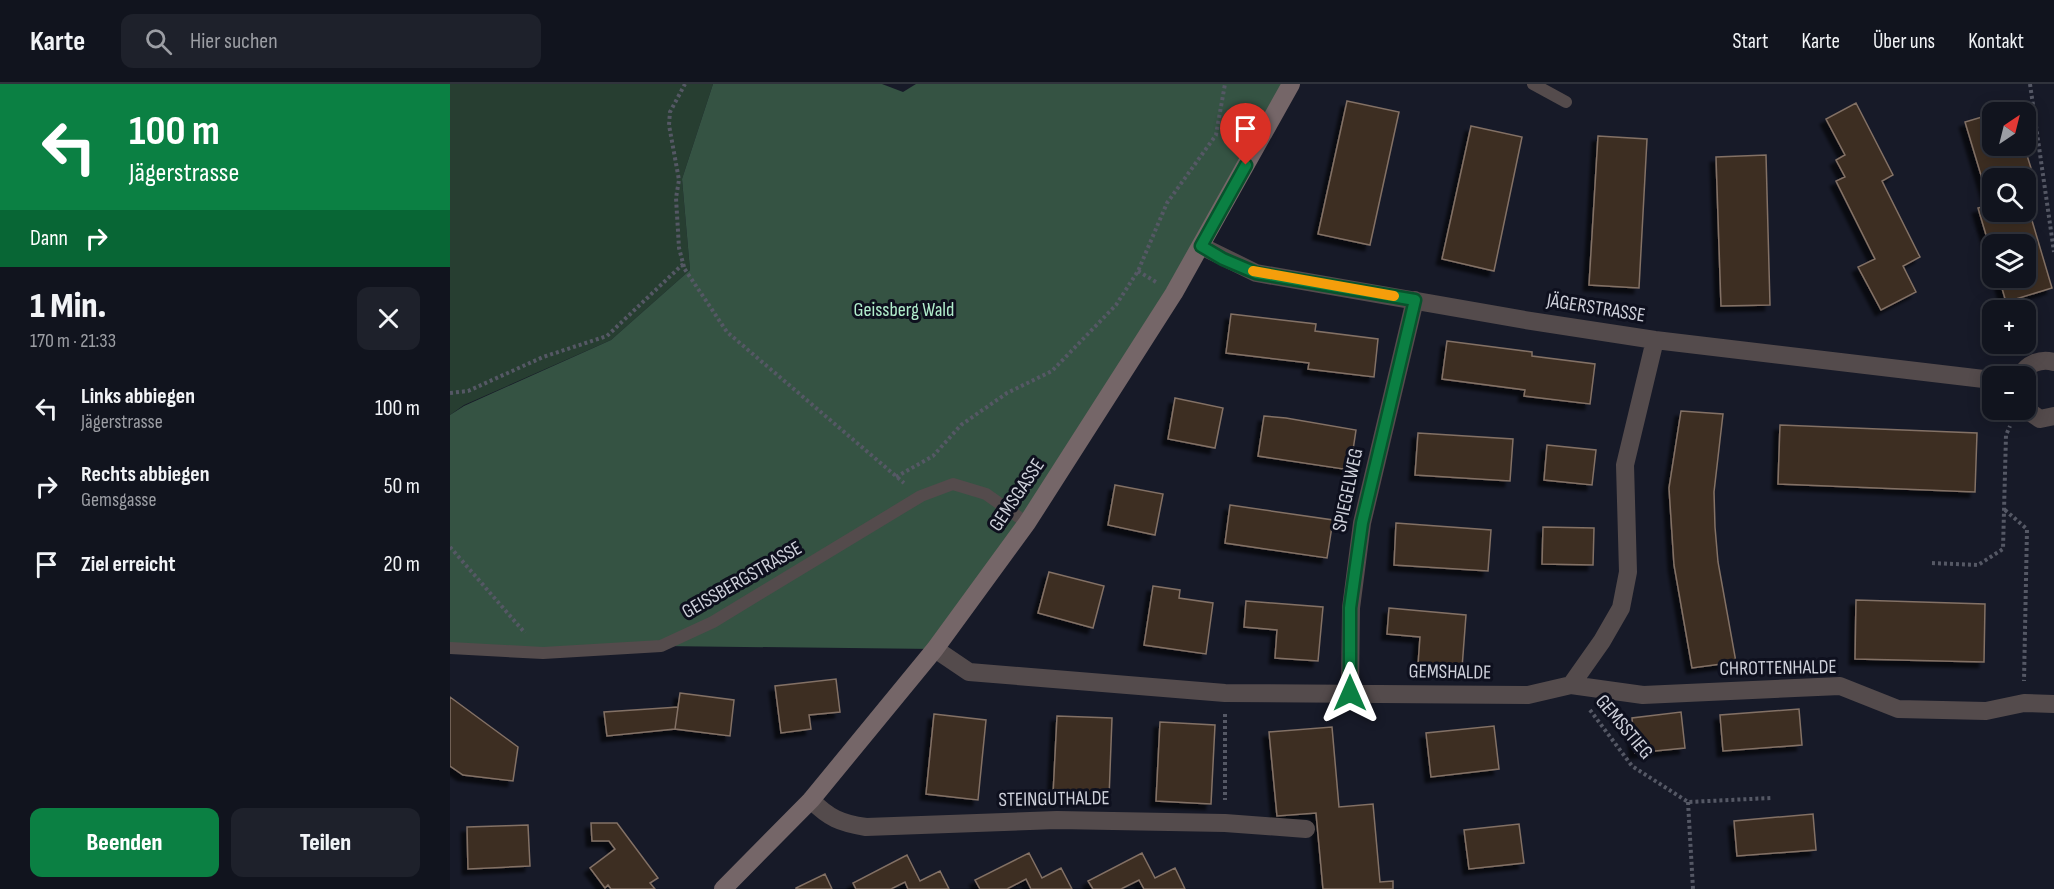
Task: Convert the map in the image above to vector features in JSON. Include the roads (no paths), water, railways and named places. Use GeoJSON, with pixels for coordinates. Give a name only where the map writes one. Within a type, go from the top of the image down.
{"type":"FeatureCollection","features":[{"type":"Feature","properties":{"kind":"street","name":"GEMSGASSE"},"geometry":{"type":"LineString","coordinates":[[723,889],[811,800],[934,649],[1027,523],[1167,303],[1292,84]]}},
{"type":"Feature","properties":{"kind":"street","name":"JÄGERSTRASSE"},"geometry":{"type":"LineString","coordinates":[[1201,246],[1223,259],[1256,273],[1525,320],[1655,340],[1982,379]]}},
{"type":"Feature","properties":{"kind":"street","name":"SPIEGELWEG"},"geometry":{"type":"LineString","coordinates":[[1350,693],[1350,608],[1362,523],[1415,300]]}},
{"type":"Feature","properties":{"kind":"street"},"geometry":{"type":"LineString","coordinates":[[1571,686],[1621,608],[1628,572],[1625,465],[1655,340]]}},
{"type":"Feature","properties":{"kind":"street"},"geometry":{"type":"LineString","coordinates":[[2028,366],[2046,359],[2054,362]]}},
{"type":"Feature","properties":{"kind":"street"},"geometry":{"type":"LineString","coordinates":[[2036,418],[2054,416]]}},
{"type":"Feature","properties":{"kind":"street","name":"GEMSHALDE"},"geometry":{"type":"LineString","coordinates":[[934,649],[969,672],[1225,693],[1528,695],[1571,686]]}},
{"type":"Feature","properties":{"kind":"street","name":"CHROTTENHALDE"},"geometry":{"type":"LineString","coordinates":[[1571,686],[1643,695],[1840,686],[1898,709],[1986,711],[2024,703],[2054,704]]}},
{"type":"Feature","properties":{"kind":"street","name":"STEINGUTHALDE"},"geometry":{"type":"LineString","coordinates":[[811,800],[825,813],[843,824],[866,827],[1057,820],[1225,823],[1306,829]]}},
{"type":"Feature","properties":{"kind":"lane"},"geometry":{"type":"LineString","coordinates":[[1533,84],[1566,102]]}},
{"type":"Feature","properties":{"kind":"lane","name":"GEISSBERGSTRASSE"},"geometry":{"type":"LineString","coordinates":[[450,648],[543,653],[661,646],[713,622],[921,496],[953,484],[986,494],[1027,523]]}},
{"type":"Feature","properties":{"kind":"park label","name":"Geissberg Wald"},"geometry":{"type":"Point","coordinates":[904,310]}}]}
